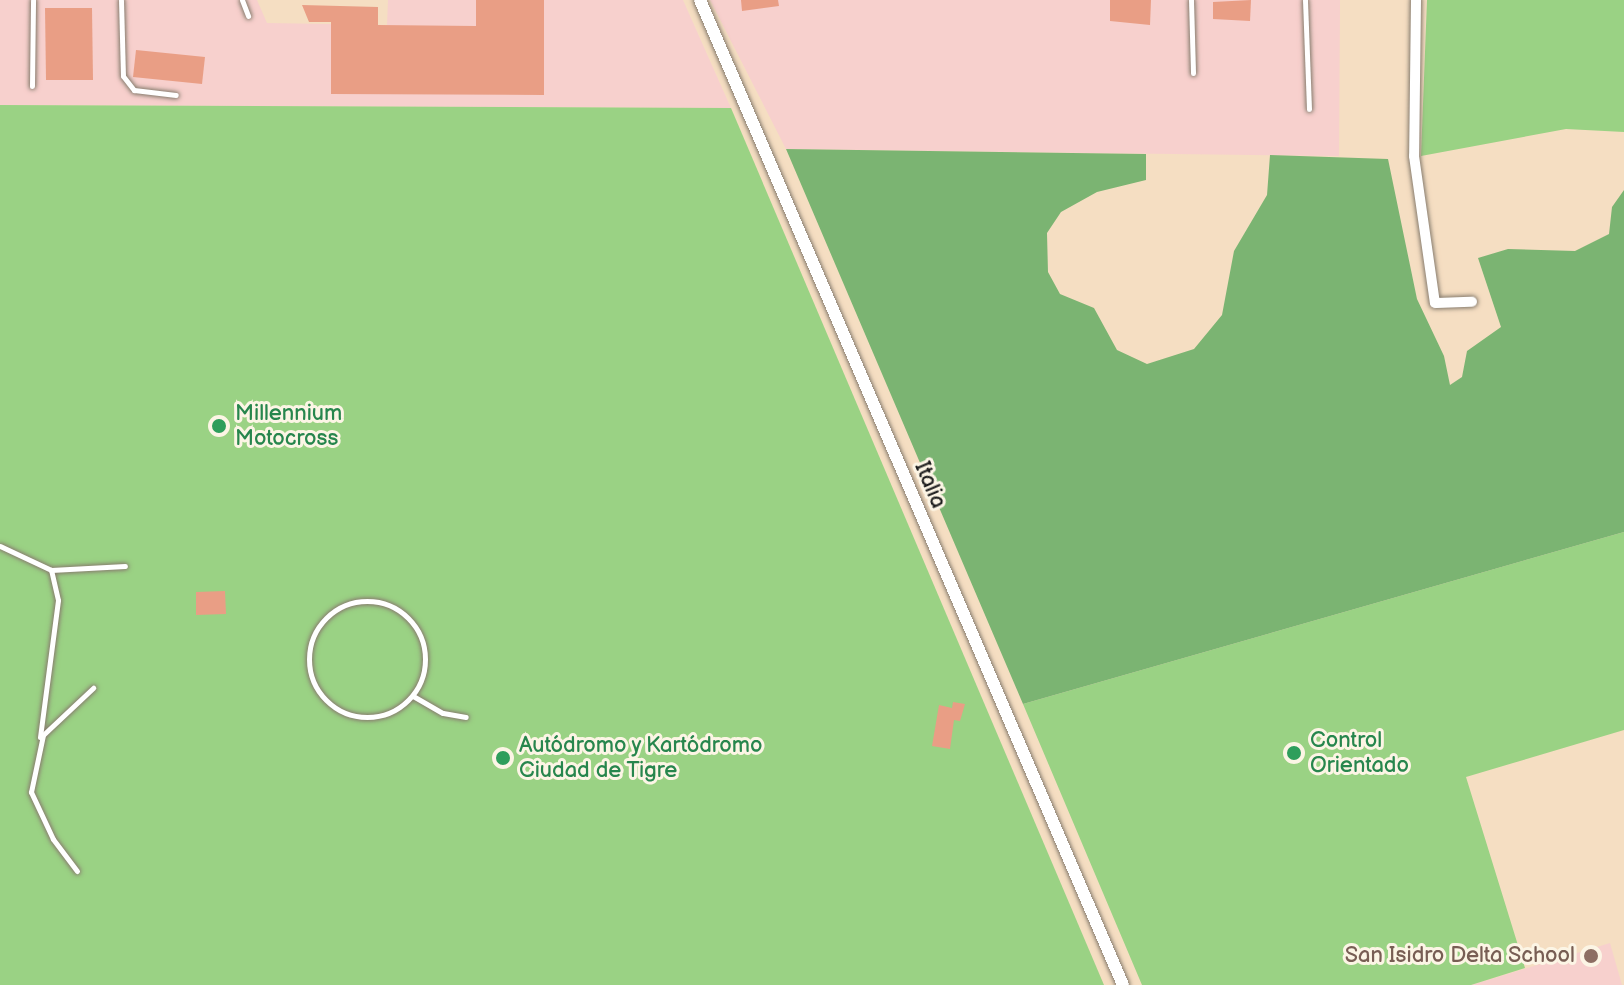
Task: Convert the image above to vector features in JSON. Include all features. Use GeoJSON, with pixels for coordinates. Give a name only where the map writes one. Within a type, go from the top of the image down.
{"type":"FeatureCollection","features":[{"type":"Feature","properties":{"kind":"street","name":"Italia"},"geometry":{"type":"LineString","coordinates":[[700,0],[1123,985]]}},
{"type":"Feature","properties":{"kind":"street"},"geometry":{"type":"LineString","coordinates":[[1416,0],[1414,156],[1435,303],[1472,302]]}},
{"type":"Feature","properties":{"kind":"lane"},"geometry":{"type":"LineString","coordinates":[[32,86],[33,0]]}},
{"type":"Feature","properties":{"kind":"lane"},"geometry":{"type":"LineString","coordinates":[[121,0],[123,76],[134,90],[176,95]]}},
{"type":"Feature","properties":{"kind":"lane"},"geometry":{"type":"LineString","coordinates":[[242,0],[248,16]]}},
{"type":"Feature","properties":{"kind":"lane"},"geometry":{"type":"LineString","coordinates":[[1191,0],[1193,73]]}},
{"type":"Feature","properties":{"kind":"lane"},"geometry":{"type":"LineString","coordinates":[[1305,0],[1309,109]]}},
{"type":"Feature","properties":{"kind":"lane"},"geometry":{"type":"LineString","coordinates":[[0,546],[51,570],[125,566]]}},
{"type":"Feature","properties":{"kind":"lane"},"geometry":{"type":"LineString","coordinates":[[51,570],[58,600],[31,798],[77,871]]}},
{"type":"Feature","properties":{"kind":"lane"},"geometry":{"type":"LineString","coordinates":[[360,601],[385,603],[407,616],[421,636],[426,661],[413,696],[393,711],[369,717],[333,706],[316,687],[309,663],[313,638],[326,617],[360,601]]}},
{"type":"Feature","properties":{"kind":"lane"},"geometry":{"type":"LineString","coordinates":[[40,742],[93,688]]}},
{"type":"Feature","properties":{"kind":"lane"},"geometry":{"type":"LineString","coordinates":[[413,696],[443,713],[466,717]]}},
{"type":"Feature","properties":{"kind":"shaded area"},"geometry":{"type":"Polygon","coordinates":[[[0,0],[257,0],[267,23],[387,25],[388,0],[683,0],[731,108],[0,105],[0,0]]]}},
{"type":"Feature","properties":{"kind":"shaded area"},"geometry":{"type":"Polygon","coordinates":[[[710,0],[1340,0],[1339,156],[786,149],[710,0]]]}},
{"type":"Feature","properties":{"kind":"shaded area","name":"San Isidro Delta School"},"geometry":{"type":"Polygon","coordinates":[[[1610,943],[1622,985],[1471,985],[1610,943]]]}},
{"type":"Feature","properties":{"kind":"green space"},"geometry":{"type":"Polygon","coordinates":[[[1427,0],[1624,0],[1624,132],[1566,129],[1421,156],[1427,0]]]}},
{"type":"Feature","properties":{"kind":"green space"},"geometry":{"type":"Polygon","coordinates":[[[0,105],[731,108],[1104,985],[0,985],[0,105]]]}},
{"type":"Feature","properties":{"kind":"green space"},"geometry":{"type":"Polygon","coordinates":[[[786,149],[1146,154],[1146,180],[1097,192],[1061,212],[1047,233],[1048,272],[1060,294],[1094,308],[1117,350],[1147,364],[1194,349],[1222,315],[1234,251],[1267,195],[1270,155],[1388,159],[1417,299],[1444,356],[1450,385],[1462,377],[1467,351],[1501,327],[1478,258],[1508,249],[1575,251],[1609,234],[1612,207],[1624,190],[1624,532],[1023,704],[786,149]]]}},
{"type":"Feature","properties":{"kind":"green space","name":"Control Orientado"},"geometry":{"type":"Polygon","coordinates":[[[1624,532],[1624,730],[1466,777],[1525,968],[1471,985],[1142,985],[1023,704],[1624,532]]]}},
{"type":"Feature","properties":{"kind":"building"},"geometry":{"type":"Polygon","coordinates":[[[476,0],[544,0],[544,95],[331,94],[331,22],[309,22],[302,5],[378,7],[378,25],[476,26],[476,0]]]}},
{"type":"Feature","properties":{"kind":"building"},"geometry":{"type":"Polygon","coordinates":[[[741,0],[778,0],[779,6],[742,11],[741,0]]]}},
{"type":"Feature","properties":{"kind":"building"},"geometry":{"type":"Polygon","coordinates":[[[1110,0],[1151,0],[1150,25],[1110,21],[1110,0]]]}},
{"type":"Feature","properties":{"kind":"building"},"geometry":{"type":"Polygon","coordinates":[[[1251,0],[1250,21],[1213,19],[1213,2],[1251,0]]]}},
{"type":"Feature","properties":{"kind":"building"},"geometry":{"type":"Polygon","coordinates":[[[45,8],[92,8],[93,80],[46,80],[45,8]]]}},
{"type":"Feature","properties":{"kind":"building"},"geometry":{"type":"Polygon","coordinates":[[[136,50],[205,57],[202,84],[133,77],[136,50]]]}},
{"type":"Feature","properties":{"kind":"building"},"geometry":{"type":"Polygon","coordinates":[[[225,591],[226,614],[196,615],[196,592],[225,591]]]}},
{"type":"Feature","properties":{"kind":"building"},"geometry":{"type":"Polygon","coordinates":[[[953,702],[965,704],[960,721],[954,720],[950,749],[932,746],[939,705],[952,708],[953,702]]]}},
{"type":"Feature","properties":{"kind":"place","name":"Millennium Motocross"},"geometry":{"type":"Point","coordinates":[219,426]}},
{"type":"Feature","properties":{"kind":"place","name":"Control Orientado"},"geometry":{"type":"Point","coordinates":[1294,753]}},
{"type":"Feature","properties":{"kind":"place","name":"Autódromo y Kartódromo Ciudad de Tigre"},"geometry":{"type":"Point","coordinates":[503,758]}},
{"type":"Feature","properties":{"kind":"place","name":"San Isidro Delta School"},"geometry":{"type":"Point","coordinates":[1591,956]}}]}
